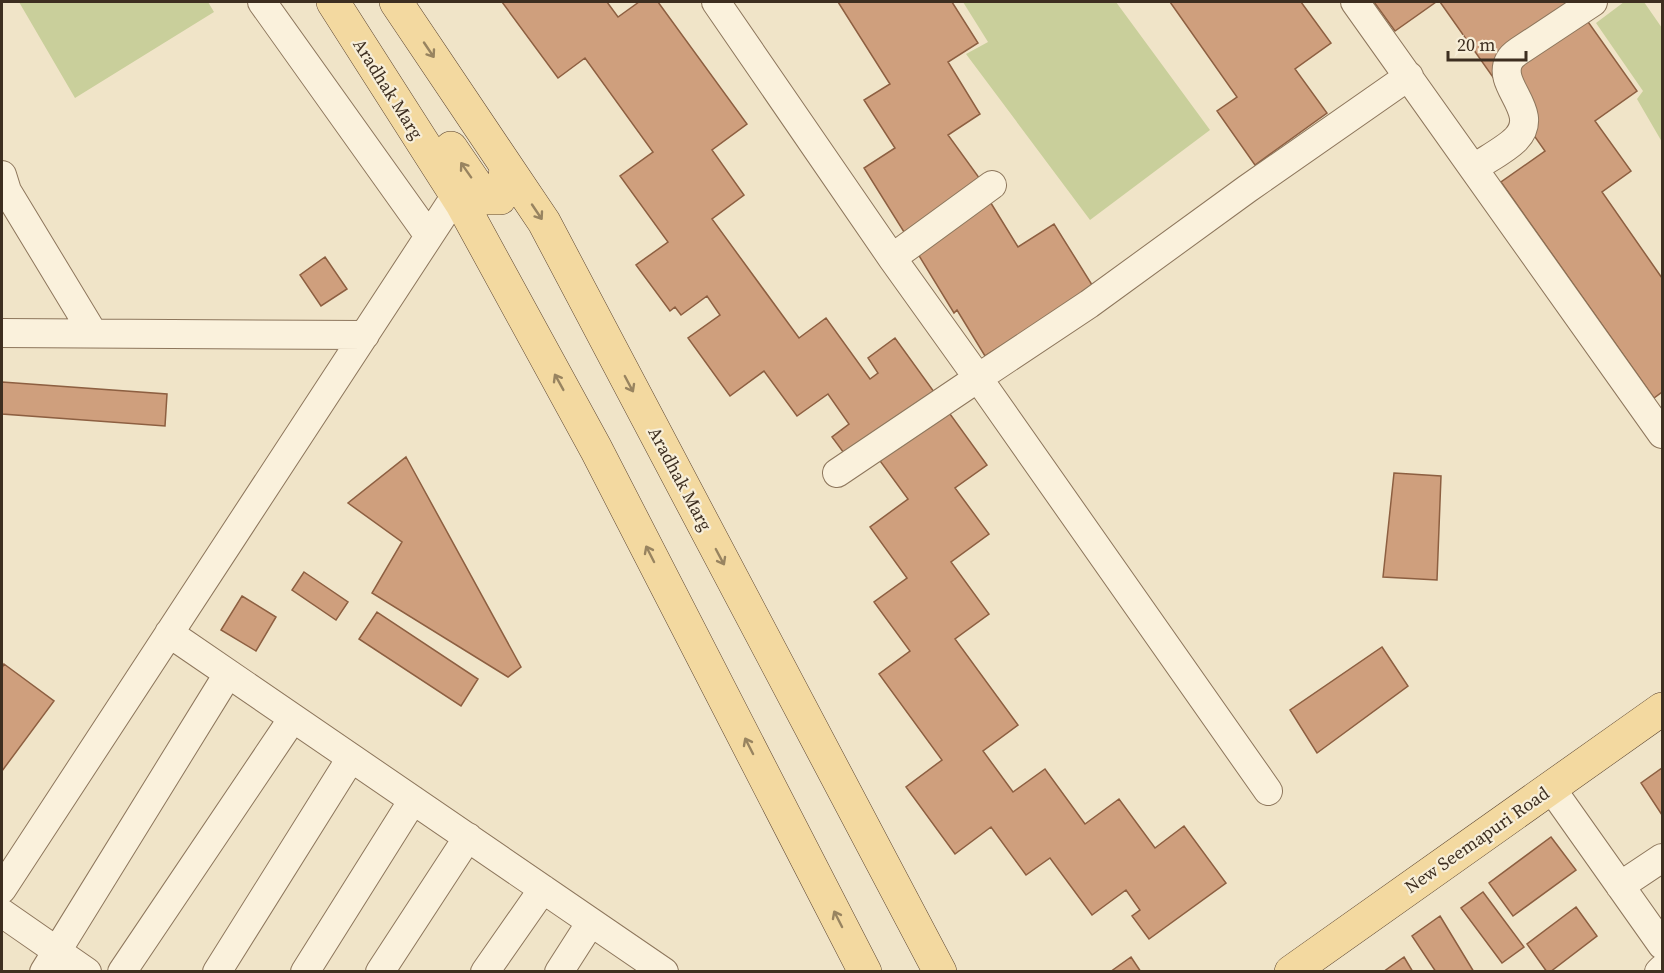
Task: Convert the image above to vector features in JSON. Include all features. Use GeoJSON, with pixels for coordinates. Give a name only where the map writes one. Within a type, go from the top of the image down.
{"type":"FeatureCollection","features":[{"type":"Feature","properties":{"kind":"main road","name":"Aradhak Marg"},"geometry":{"type":"LineString","coordinates":[[333,2],[456,195],[596,449],[865,972]]}},
{"type":"Feature","properties":{"kind":"main road","name":"Aradhak Marg"},"geometry":{"type":"LineString","coordinates":[[396,2],[544,222],[940,972]]}},
{"type":"Feature","properties":{"kind":"main road"},"geometry":{"type":"LineString","coordinates":[[413,127],[449,145],[477,186],[489,198],[500,198],[504,191],[506,166]]}},
{"type":"Feature","properties":{"kind":"main road","name":"New Seemapuri Road"},"geometry":{"type":"LineString","coordinates":[[1324,972],[1557,797],[1662,709]]}},
{"type":"Feature","properties":{"kind":"main road","name":"New Seemapuri Road"},"geometry":{"type":"LineString","coordinates":[[1291,972],[1557,797],[1662,731]]}},
{"type":"Feature","properties":{"kind":"street"},"geometry":{"type":"LineString","coordinates":[[262,2],[429,236]]}},
{"type":"Feature","properties":{"kind":"street"},"geometry":{"type":"LineString","coordinates":[[716,2],[892,258],[1268,790]]}},
{"type":"Feature","properties":{"kind":"street"},"geometry":{"type":"LineString","coordinates":[[1355,2],[1662,434]]}},
{"type":"Feature","properties":{"kind":"street"},"geometry":{"type":"LineString","coordinates":[[1474,168],[1517,138],[1524,124],[1523,111],[1508,77],[1509,61],[1519,51],[1593,2]]}},
{"type":"Feature","properties":{"kind":"street"},"geometry":{"type":"LineString","coordinates":[[837,473],[1089,304],[1247,189],[1409,76]]}},
{"type":"Feature","properties":{"kind":"street"},"geometry":{"type":"LineString","coordinates":[[2,176],[7,191],[93,333]]}},
{"type":"Feature","properties":{"kind":"street"},"geometry":{"type":"LineString","coordinates":[[892,258],[992,185]]}},
{"type":"Feature","properties":{"kind":"street"},"geometry":{"type":"LineString","coordinates":[[2,889],[456,195]]}},
{"type":"Feature","properties":{"kind":"street"},"geometry":{"type":"LineString","coordinates":[[2,333],[365,335]]}},
{"type":"Feature","properties":{"kind":"street"},"geometry":{"type":"LineString","coordinates":[[169,633],[591,921],[653,968]]}},
{"type":"Feature","properties":{"kind":"street"},"geometry":{"type":"LineString","coordinates":[[50,961],[228,674]]}},
{"type":"Feature","properties":{"kind":"street"},"geometry":{"type":"LineString","coordinates":[[122,972],[293,718]]}},
{"type":"Feature","properties":{"kind":"street"},"geometry":{"type":"LineString","coordinates":[[217,972],[351,758]]}},
{"type":"Feature","properties":{"kind":"street"},"geometry":{"type":"LineString","coordinates":[[1557,797],[1662,945]]}},
{"type":"Feature","properties":{"kind":"street"},"geometry":{"type":"LineString","coordinates":[[304,972],[413,800]]}},
{"type":"Feature","properties":{"kind":"street"},"geometry":{"type":"LineString","coordinates":[[380,972],[468,837]]}},
{"type":"Feature","properties":{"kind":"street"},"geometry":{"type":"LineString","coordinates":[[1620,886],[1662,858]]}},
{"type":"Feature","properties":{"kind":"street"},"geometry":{"type":"LineString","coordinates":[[485,972],[543,889]]}},
{"type":"Feature","properties":{"kind":"street"},"geometry":{"type":"LineString","coordinates":[[2,913],[50,961],[87,972]]}},
{"type":"Feature","properties":{"kind":"street"},"geometry":{"type":"LineString","coordinates":[[559,972],[591,921]]}},
{"type":"Feature","properties":{"kind":"green space"},"geometry":{"type":"Polygon","coordinates":[[[19,2],[208,2],[214,12],[75,98],[19,2]]]}},
{"type":"Feature","properties":{"kind":"green space"},"geometry":{"type":"Polygon","coordinates":[[[963,2],[1116,2],[1210,130],[1090,220],[966,54],[988,42],[963,2]]]}},
{"type":"Feature","properties":{"kind":"green space"},"geometry":{"type":"Polygon","coordinates":[[[1624,2],[1644,2],[1662,28],[1662,142],[1637,99],[1643,91],[1596,23],[1624,2]]]}},
{"type":"Feature","properties":{"kind":"building"},"geometry":{"type":"Polygon","coordinates":[[[502,2],[607,2],[618,17],[639,2],[658,2],[747,124],[712,150],[744,195],[712,219],[799,338],[826,318],[870,379],[878,373],[868,358],[895,338],[987,465],[955,488],[989,534],[951,562],[989,614],[955,639],[1018,725],[983,751],[1013,792],[1045,769],[1085,824],[1119,799],[1155,848],[1184,826],[1226,883],[1149,939],[1132,916],[1140,910],[1126,890],[1092,915],[1050,858],[1026,875],[991,827],[955,854],[906,787],[942,760],[879,674],[910,651],[874,602],[907,578],[870,527],[908,499],[878,458],[858,472],[832,437],[849,424],[828,394],[797,416],[764,371],[730,396],[688,338],[720,315],[707,296],[681,315],[675,307],[670,311],[636,265],[668,242],[620,176],[653,152],[585,58],[558,78],[502,2]]]}},
{"type":"Feature","properties":{"kind":"building"},"geometry":{"type":"Polygon","coordinates":[[[838,2],[952,2],[978,43],[948,62],[980,114],[948,135],[980,179],[904,232],[864,168],[895,148],[864,100],[890,84],[838,2]]]}},
{"type":"Feature","properties":{"kind":"building"},"geometry":{"type":"Polygon","coordinates":[[[1170,2],[1301,2],[1331,43],[1295,69],[1327,113],[1255,165],[1217,111],[1237,97],[1170,2]]]}},
{"type":"Feature","properties":{"kind":"building"},"geometry":{"type":"Polygon","coordinates":[[[1374,2],[1436,2],[1395,31],[1374,2]]]}},
{"type":"Feature","properties":{"kind":"building"},"geometry":{"type":"Polygon","coordinates":[[[1440,2],[1574,2],[1637,91],[1595,121],[1631,171],[1602,192],[1662,278],[1662,392],[1654,398],[1501,182],[1545,151],[1440,2]]]}},
{"type":"Feature","properties":{"kind":"building"},"geometry":{"type":"Polygon","coordinates":[[[989,200],[1018,247],[1054,224],[1094,288],[985,356],[957,310],[954,313],[918,254],[989,200]]]}},
{"type":"Feature","properties":{"kind":"building"},"geometry":{"type":"Polygon","coordinates":[[[325,257],[347,289],[321,306],[300,275],[325,257]]]}},
{"type":"Feature","properties":{"kind":"building"},"geometry":{"type":"Polygon","coordinates":[[[2,382],[167,394],[165,426],[2,414],[2,382]]]}},
{"type":"Feature","properties":{"kind":"building"},"geometry":{"type":"Polygon","coordinates":[[[406,457],[521,667],[508,677],[372,593],[402,542],[348,503],[406,457]]]}},
{"type":"Feature","properties":{"kind":"building"},"geometry":{"type":"Polygon","coordinates":[[[1394,473],[1441,476],[1437,580],[1383,577],[1394,473]]]}},
{"type":"Feature","properties":{"kind":"building"},"geometry":{"type":"Polygon","coordinates":[[[304,572],[348,602],[336,620],[292,590],[304,572]]]}},
{"type":"Feature","properties":{"kind":"building"},"geometry":{"type":"Polygon","coordinates":[[[242,596],[276,617],[256,651],[221,630],[242,596]]]}},
{"type":"Feature","properties":{"kind":"building"},"geometry":{"type":"Polygon","coordinates":[[[377,612],[478,679],[461,706],[359,639],[377,612]]]}},
{"type":"Feature","properties":{"kind":"building"},"geometry":{"type":"Polygon","coordinates":[[[1382,647],[1408,686],[1317,753],[1290,710],[1382,647]]]}},
{"type":"Feature","properties":{"kind":"building"},"geometry":{"type":"Polygon","coordinates":[[[4,664],[54,701],[2,771],[2,668],[4,664]]]}},
{"type":"Feature","properties":{"kind":"building"},"geometry":{"type":"Polygon","coordinates":[[[1662,768],[1662,815],[1641,783],[1662,768]]]}},
{"type":"Feature","properties":{"kind":"building"},"geometry":{"type":"Polygon","coordinates":[[[1551,837],[1576,870],[1513,916],[1489,883],[1551,837]]]}},
{"type":"Feature","properties":{"kind":"building"},"geometry":{"type":"Polygon","coordinates":[[[1483,892],[1524,947],[1502,963],[1461,908],[1483,892]]]}},
{"type":"Feature","properties":{"kind":"building"},"geometry":{"type":"Polygon","coordinates":[[[1576,907],[1597,936],[1547,972],[1527,944],[1576,907]]]}},
{"type":"Feature","properties":{"kind":"building"},"geometry":{"type":"Polygon","coordinates":[[[1440,916],[1474,972],[1436,972],[1412,936],[1440,916]]]}},
{"type":"Feature","properties":{"kind":"building"},"geometry":{"type":"Polygon","coordinates":[[[1131,957],[1141,972],[1110,972],[1131,957]]]}},
{"type":"Feature","properties":{"kind":"building"},"geometry":{"type":"Polygon","coordinates":[[[1404,957],[1413,972],[1383,972],[1404,957]]]}}]}
